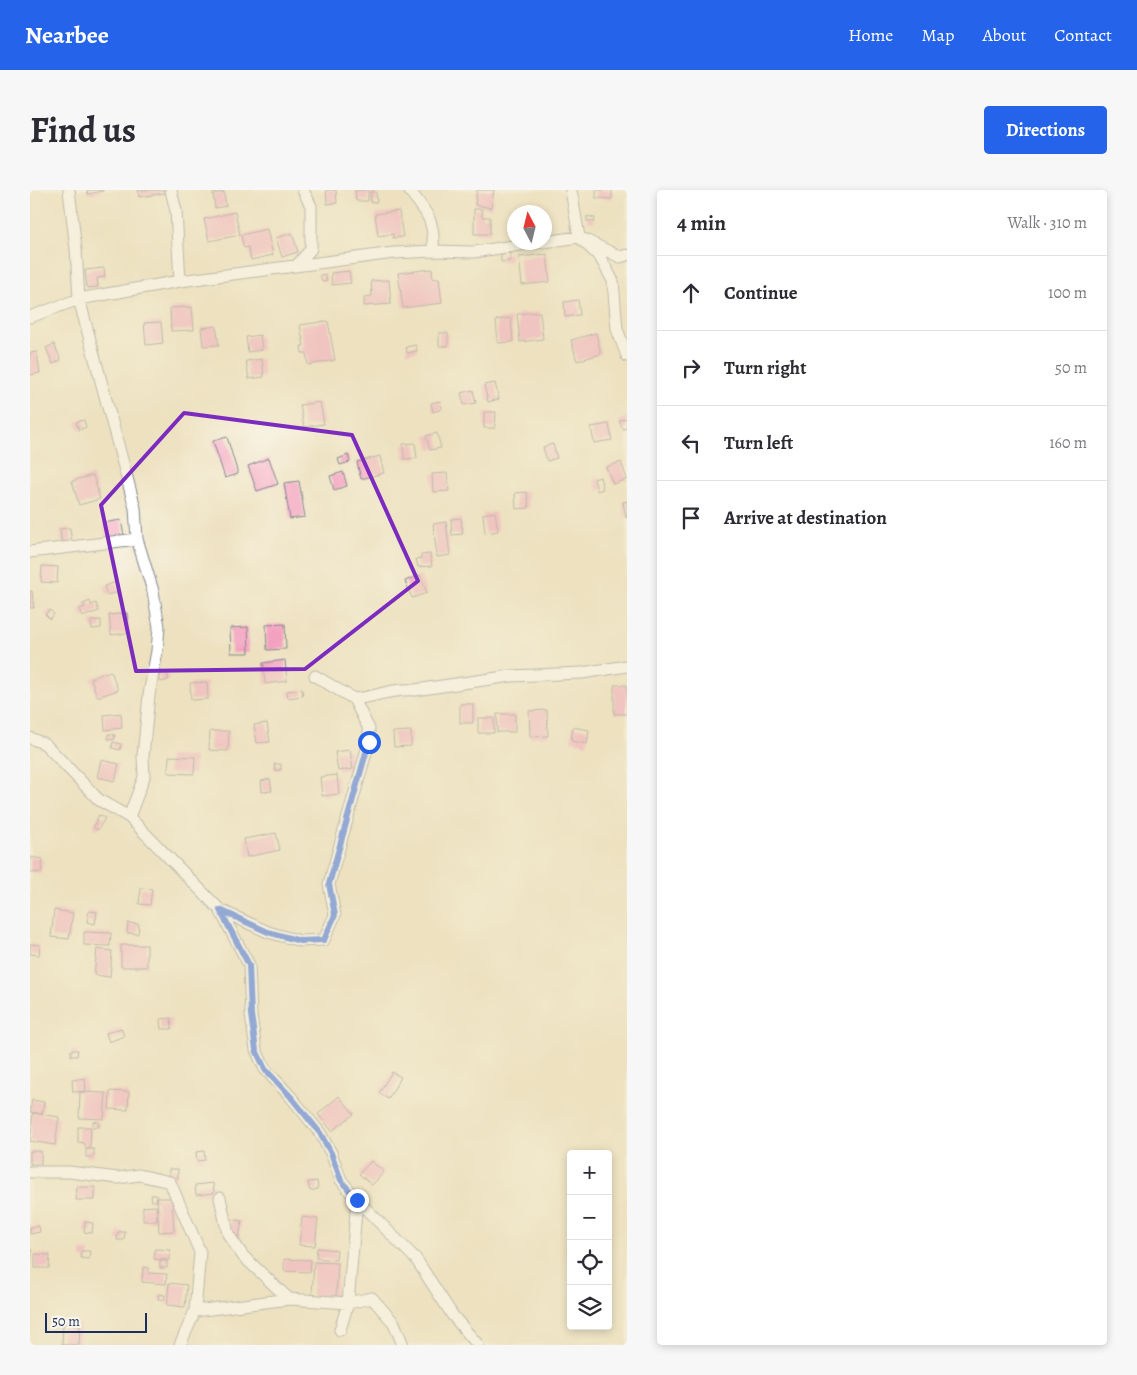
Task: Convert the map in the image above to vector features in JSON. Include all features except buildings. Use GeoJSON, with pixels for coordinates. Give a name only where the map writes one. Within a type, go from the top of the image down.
{"type":"FeatureCollection","features":[{"type":"Feature","properties":{"kind":"street"},"geometry":{"type":"LineString","coordinates":[[69,190],[76,249],[79,299],[135,508],[137,539],[153,591],[159,627],[157,651],[149,695],[143,756],[144,777],[130,816]]}},
{"type":"Feature","properties":{"kind":"street"},"geometry":{"type":"LineString","coordinates":[[171,190],[176,211],[180,281]]}},
{"type":"Feature","properties":{"kind":"street"},"geometry":{"type":"LineString","coordinates":[[297,266],[311,249],[311,206],[303,190]]}},
{"type":"Feature","properties":{"kind":"street"},"geometry":{"type":"LineString","coordinates":[[410,190],[432,222],[433,251]]}},
{"type":"Feature","properties":{"kind":"street"},"geometry":{"type":"LineString","coordinates":[[571,190],[578,237],[600,257],[613,281],[617,329],[627,356]]}},
{"type":"Feature","properties":{"kind":"street"},"geometry":{"type":"LineString","coordinates":[[552,241],[578,237],[620,257],[627,256]]}},
{"type":"Feature","properties":{"kind":"street"},"geometry":{"type":"LineString","coordinates":[[30,317],[79,299],[180,281],[394,253],[433,251],[474,252],[507,247]]}},
{"type":"Feature","properties":{"kind":"street"},"geometry":{"type":"LineString","coordinates":[[30,552],[137,539]]}},
{"type":"Feature","properties":{"kind":"street"},"geometry":{"type":"LineString","coordinates":[[354,699],[371,697],[401,689],[415,690],[511,676],[582,673],[627,666]]}},
{"type":"Feature","properties":{"kind":"street"},"geometry":{"type":"LineString","coordinates":[[220,910],[268,932],[300,941],[324,940],[335,915],[329,884],[369,742],[369,729],[354,699],[315,676]]}},
{"type":"Feature","properties":{"kind":"street"},"geometry":{"type":"LineString","coordinates":[[30,738],[45,744],[99,800],[130,816],[220,910],[249,965],[251,1015],[256,1050],[265,1069],[320,1133],[331,1153],[341,1180],[357,1200],[416,1259],[453,1316],[478,1345]]}},
{"type":"Feature","properties":{"kind":"street"},"geometry":{"type":"LineString","coordinates":[[30,1172],[69,1172],[118,1178],[139,1174],[170,1182],[200,1252],[195,1311],[180,1345]]}},
{"type":"Feature","properties":{"kind":"street"},"geometry":{"type":"LineString","coordinates":[[220,1198],[228,1234],[243,1256],[289,1299]]}},
{"type":"Feature","properties":{"kind":"street"},"geometry":{"type":"LineString","coordinates":[[340,1330],[348,1302],[357,1200]]}},
{"type":"Feature","properties":{"kind":"street"},"geometry":{"type":"LineString","coordinates":[[195,1311],[289,1299],[348,1302],[372,1298],[394,1324],[403,1345]]}},
{"type":"Feature","properties":{"kind":"highlighted area"},"geometry":{"type":"Polygon","coordinates":[[[184,413],[352,435],[418,581],[305,669],[136,671],[101,505],[184,413]]]}},
{"type":"Feature","properties":{"kind":"route"},"geometry":{"type":"LineString","coordinates":[[357,1200],[341,1180],[331,1153],[320,1133],[265,1069],[256,1050],[251,1015],[249,965],[220,910],[268,932],[300,941],[324,940],[335,915],[329,884],[369,742]]}}]}
